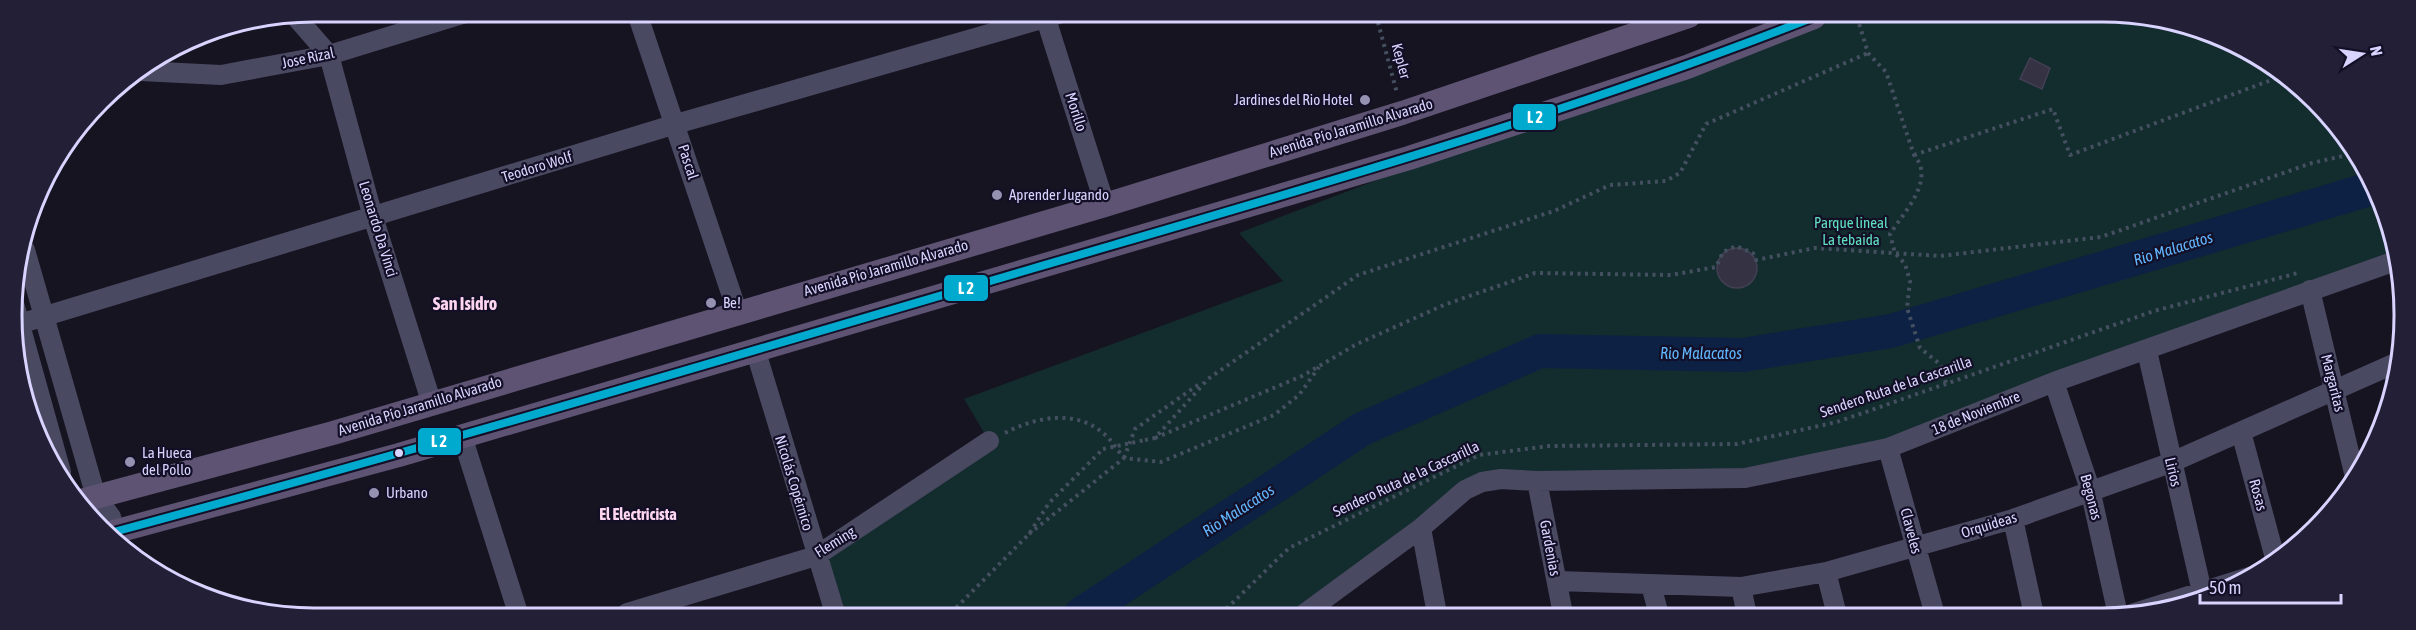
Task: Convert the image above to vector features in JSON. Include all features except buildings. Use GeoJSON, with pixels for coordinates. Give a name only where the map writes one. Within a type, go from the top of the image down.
{"type":"FeatureCollection","features":[{"type":"Feature","properties":{"kind":"main road","name":"Avenida Pío Jaramillo Alvarado"},"geometry":{"type":"LineString","coordinates":[[88,499],[333,433],[432,401],[1105,205],[1402,113],[1671,22]]}},
{"type":"Feature","properties":{"kind":"main road"},"geometry":{"type":"LineString","coordinates":[[120,533],[756,352],[1409,158],[1687,67],[1801,22]]}},
{"type":"Feature","properties":{"kind":"street","name":"Jose Rizal"},"geometry":{"type":"LineString","coordinates":[[153,72],[221,75],[329,55],[436,22]]}},
{"type":"Feature","properties":{"kind":"street","name":"Pascal"},"geometry":{"type":"LineString","coordinates":[[640,22],[737,311]]}},
{"type":"Feature","properties":{"kind":"street","name":"Teodoro Wolf"},"geometry":{"type":"LineString","coordinates":[[22,323],[676,124],[1032,22]]}},
{"type":"Feature","properties":{"kind":"street","name":"Morillo"},"geometry":{"type":"LineString","coordinates":[[1055,22],[1105,205]]}},
{"type":"Feature","properties":{"kind":"street"},"geometry":{"type":"LineString","coordinates":[[301,23],[329,55]]}},
{"type":"Feature","properties":{"kind":"street","name":"Leonardo Da Vinci"},"geometry":{"type":"LineString","coordinates":[[329,55],[373,217],[432,401]]}},
{"type":"Feature","properties":{"kind":"street"},"geometry":{"type":"LineString","coordinates":[[28,260],[87,498]]}},
{"type":"Feature","properties":{"kind":"street","name":"18 de Noviembre"},"geometry":{"type":"LineString","coordinates":[[1312,608],[1421,528],[1465,490],[1482,482],[1502,478],[1537,481],[1745,478],[1888,448],[2054,382],[2147,351],[2308,280],[2389,262]]}},
{"type":"Feature","properties":{"kind":"street","name":"Margaritas"},"geometry":{"type":"LineString","coordinates":[[2308,280],[2352,464]]}},
{"type":"Feature","properties":{"kind":"street"},"geometry":{"type":"LineString","coordinates":[[24,345],[53,443]]}},
{"type":"Feature","properties":{"kind":"street","name":"Lirios"},"geometry":{"type":"LineString","coordinates":[[2147,351],[2170,463],[2201,590]]}},
{"type":"Feature","properties":{"kind":"street","name":"Nicolás Copérnico"},"geometry":{"type":"LineString","coordinates":[[756,352],[833,608]]}},
{"type":"Feature","properties":{"kind":"street","name":"Orquideas"},"geometry":{"type":"LineString","coordinates":[[1557,580],[1741,587],[1826,572],[2013,519],[2090,489],[2170,463],[2389,366]]}},
{"type":"Feature","properties":{"kind":"street","name":"Begonas"},"geometry":{"type":"LineString","coordinates":[[2054,382],[2090,489],[2116,607]]}},
{"type":"Feature","properties":{"kind":"street","name":"Rosas"},"geometry":{"type":"LineString","coordinates":[[2241,432],[2273,551]]}},
{"type":"Feature","properties":{"kind":"street"},"geometry":{"type":"LineString","coordinates":[[462,436],[516,608]]}},
{"type":"Feature","properties":{"kind":"street","name":"Fleming"},"geometry":{"type":"LineString","coordinates":[[644,608],[816,556],[989,441]]}},
{"type":"Feature","properties":{"kind":"street","name":"Claveles"},"geometry":{"type":"LineString","coordinates":[[1888,448],[1933,608]]}},
{"type":"Feature","properties":{"kind":"street","name":"Gardenias"},"geometry":{"type":"LineString","coordinates":[[1537,481],[1562,608]]}},
{"type":"Feature","properties":{"kind":"street"},"geometry":{"type":"LineString","coordinates":[[89,500],[111,517],[113,527]]}},
{"type":"Feature","properties":{"kind":"street"},"geometry":{"type":"LineString","coordinates":[[2013,519],[2032,608]]}},
{"type":"Feature","properties":{"kind":"street"},"geometry":{"type":"LineString","coordinates":[[1421,528],[1436,608]]}},
{"type":"Feature","properties":{"kind":"street"},"geometry":{"type":"LineString","coordinates":[[1826,572],[1835,608]]}},
{"type":"Feature","properties":{"kind":"street"},"geometry":{"type":"LineString","coordinates":[[1652,585],[1657,608]]}},
{"type":"Feature","properties":{"kind":"street"},"geometry":{"type":"LineString","coordinates":[[1741,587],[1746,608]]}},
{"type":"Feature","properties":{"kind":"path","name":"Kepler"},"geometry":{"type":"LineString","coordinates":[[1379,22],[1402,113]]}},
{"type":"Feature","properties":{"kind":"path"},"geometry":{"type":"LineString","coordinates":[[1859,22],[1868,53],[1886,72],[1914,155],[1921,162],[1921,185],[1890,234],[1895,253],[1905,264],[1910,281],[1906,308],[1920,348],[1941,365],[1946,383]]}},
{"type":"Feature","properties":{"kind":"path"},"geometry":{"type":"LineString","coordinates":[[956,608],[1029,534],[1124,458],[1135,429],[1154,413],[1208,379],[1358,275],[1554,211],[1610,185],[1665,181],[1680,173],[1706,124],[1868,53]]}},
{"type":"Feature","properties":{"kind":"path"},"geometry":{"type":"LineString","coordinates":[[1914,155],[2053,109],[2070,155],[2274,79]]}},
{"type":"Feature","properties":{"kind":"path"},"geometry":{"type":"LineString","coordinates":[[1029,534],[1049,503],[1103,449],[1155,438],[1302,376],[1357,344],[1444,305],[1534,273],[1671,275],[1716,267],[1723,252],[1736,246],[1753,253],[1756,260],[1815,248],[1940,256],[2101,237],[2312,163],[2346,155]]}},
{"type":"Feature","properties":{"kind":"path","name":"Sendero Ruta de la Cascarilla"},"geometry":{"type":"LineString","coordinates":[[1227,608],[1289,548],[1479,455],[1549,446],[1737,444],[1837,422],[2154,311],[2308,280]]}},
{"type":"Feature","properties":{"kind":"path"},"geometry":{"type":"LineString","coordinates":[[989,441],[1025,422],[1057,417],[1081,420],[1103,433],[1124,458],[1161,462],[1274,415],[1299,395],[1320,365]]}},
{"type":"Feature","properties":{"kind":"path"},"geometry":{"type":"LineString","coordinates":[[1155,438],[1208,379]]}},
{"type":"Feature","properties":{"kind":"green space","name":"Parque lineal La tebaida"},"geometry":{"type":"Polygon","coordinates":[[[1800,22],[2101,22],[2158,28],[2195,38],[2247,62],[2279,83],[2308,108],[2344,152],[2363,186],[2378,221],[2388,260],[1888,448],[1745,478],[1482,482],[1312,608],[833,608],[816,556],[989,441],[964,399],[1283,281],[1239,233],[1572,105],[1800,22]]]}},
{"type":"Feature","properties":{"kind":"waterway","name":"Rio Malacatos"},"geometry":{"type":"LineString","coordinates":[[1090,608],[1362,429],[1540,351],[1743,355],[1891,331],[2365,190]]}},
{"type":"Feature","properties":{"kind":"transit line"},"geometry":{"type":"LineString","coordinates":[[118,531],[572,404],[1327,182],[1621,88],[1801,22]]}},
{"type":"Feature","properties":{"kind":"place","name":"Jardines del Rio Hotel"},"geometry":{"type":"Point","coordinates":[1365,100]}},
{"type":"Feature","properties":{"kind":"place","name":"Aprender Jugando"},"geometry":{"type":"Point","coordinates":[997,195]}},
{"type":"Feature","properties":{"kind":"place","name":"Be!"},"geometry":{"type":"Point","coordinates":[711,303]}},
{"type":"Feature","properties":{"kind":"place","name":"La Hueca del Pollo"},"geometry":{"type":"Point","coordinates":[130,462]}},
{"type":"Feature","properties":{"kind":"place","name":"Urbano"},"geometry":{"type":"Point","coordinates":[374,493]}},
{"type":"Feature","properties":{"kind":"district","name":"San Isidro"},"geometry":{"type":"Point","coordinates":[465,304]}},
{"type":"Feature","properties":{"kind":"district","name":"El Electricista"},"geometry":{"type":"Point","coordinates":[638,514]}}]}
